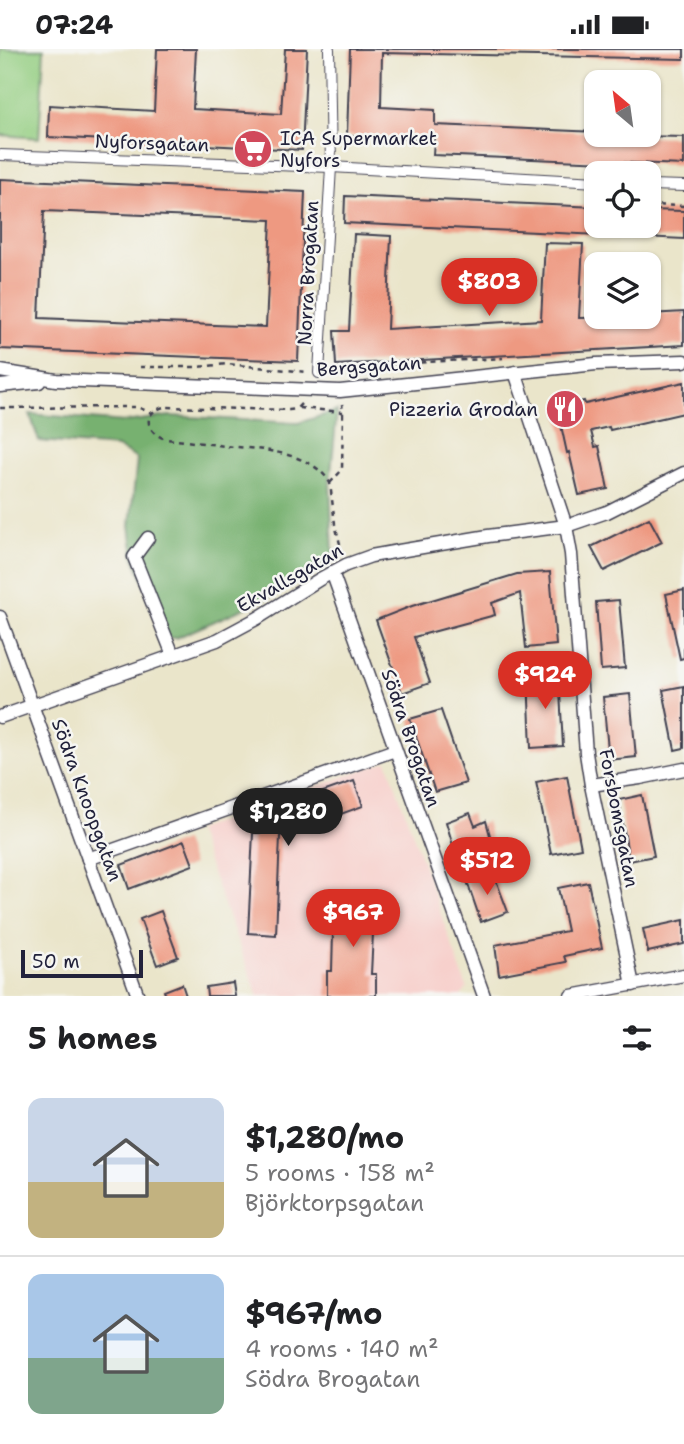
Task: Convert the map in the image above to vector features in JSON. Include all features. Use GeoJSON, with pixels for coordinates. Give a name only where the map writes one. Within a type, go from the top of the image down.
{"type":"FeatureCollection","features":[{"type":"Feature","properties":{"kind":"street","name":"Norra Brogatan"},"geometry":{"type":"LineString","coordinates":[[319,373],[331,167],[328,49]]}},
{"type":"Feature","properties":{"kind":"street","name":"Nyforsgatan"},"geometry":{"type":"LineString","coordinates":[[0,155],[331,167],[584,181]]}},
{"type":"Feature","properties":{"kind":"street"},"geometry":{"type":"LineString","coordinates":[[661,185],[684,186]]}},
{"type":"Feature","properties":{"kind":"street","name":"Bergsgatan"},"geometry":{"type":"LineString","coordinates":[[0,371],[56,380],[340,391],[596,364],[684,361]]}},
{"type":"Feature","properties":{"kind":"street","name":"Forsbomsgatan"},"geometry":{"type":"LineString","coordinates":[[515,372],[566,527],[571,554],[586,753],[633,985]]}},
{"type":"Feature","properties":{"kind":"street","name":"Bergsgatan"},"geometry":{"type":"LineString","coordinates":[[0,386],[56,380]]}},
{"type":"Feature","properties":{"kind":"street","name":"Ekvallsgatan"},"geometry":{"type":"LineString","coordinates":[[0,717],[217,640],[332,572],[371,556],[488,536],[566,527],[607,512],[684,473]]}},
{"type":"Feature","properties":{"kind":"street"},"geometry":{"type":"LineString","coordinates":[[148,538],[134,557],[173,655]]}},
{"type":"Feature","properties":{"kind":"street","name":"Södra Brogatan"},"geometry":{"type":"LineString","coordinates":[[332,572],[484,996]]}},
{"type":"Feature","properties":{"kind":"street","name":"Södra Knoopgatan"},"geometry":{"type":"LineString","coordinates":[[0,617],[138,996]]}},
{"type":"Feature","properties":{"kind":"street"},"geometry":{"type":"LineString","coordinates":[[88,859],[395,750]]}},
{"type":"Feature","properties":{"kind":"street"},"geometry":{"type":"LineString","coordinates":[[591,785],[684,769]]}},
{"type":"Feature","properties":{"kind":"street"},"geometry":{"type":"LineString","coordinates":[[571,996],[684,975]]}},
{"type":"Feature","properties":{"kind":"path"},"geometry":{"type":"LineString","coordinates":[[661,205],[684,206]]}},
{"type":"Feature","properties":{"kind":"path"},"geometry":{"type":"LineString","coordinates":[[131,367],[227,364],[319,373],[372,365],[507,358]]}},
{"type":"Feature","properties":{"kind":"path"},"geometry":{"type":"LineString","coordinates":[[299,408],[304,397]]}},
{"type":"Feature","properties":{"kind":"path"},"geometry":{"type":"LineString","coordinates":[[0,408],[137,407],[152,413]]}},
{"type":"Feature","properties":{"kind":"path"},"geometry":{"type":"LineString","coordinates":[[330,483],[342,470],[343,412],[299,408],[164,407],[152,413],[149,423],[152,432],[164,439],[275,452],[304,461],[320,471],[330,483],[338,540],[346,565]]}},
{"type":"Feature","properties":{"kind":"shaded area"},"geometry":{"type":"Polygon","coordinates":[[[387,761],[467,988],[461,996],[258,996],[196,830],[387,761]]]}},
{"type":"Feature","properties":{"kind":"green space"},"geometry":{"type":"Polygon","coordinates":[[[0,49],[44,49],[39,138],[0,135],[0,49]]]}},
{"type":"Feature","properties":{"kind":"green space"},"geometry":{"type":"Polygon","coordinates":[[[337,411],[330,483],[333,555],[279,593],[176,638],[166,638],[134,557],[130,526],[137,459],[117,447],[39,441],[30,414],[125,422],[170,416],[298,423],[337,411]]]}},
{"type":"Feature","properties":{"kind":"building"},"geometry":{"type":"Polygon","coordinates":[[[157,49],[196,49],[193,109],[281,114],[285,49],[307,49],[302,150],[48,137],[49,105],[154,111],[157,49]]]}},
{"type":"Feature","properties":{"kind":"building"},"geometry":{"type":"Polygon","coordinates":[[[350,49],[684,49],[684,59],[382,53],[381,107],[435,110],[435,125],[584,131],[584,147],[662,147],[662,136],[684,137],[684,165],[661,164],[661,161],[433,155],[434,140],[347,136],[350,49]]]}},
{"type":"Feature","properties":{"kind":"building"},"geometry":{"type":"Polygon","coordinates":[[[0,179],[305,192],[298,361],[0,349],[0,179]],[[44,211],[39,318],[266,327],[271,220],[44,211]]]}},
{"type":"Feature","properties":{"kind":"building"},"geometry":{"type":"Polygon","coordinates":[[[345,196],[584,206],[584,234],[344,223],[345,196]]]}},
{"type":"Feature","properties":{"kind":"building"},"geometry":{"type":"Polygon","coordinates":[[[661,210],[684,211],[684,239],[661,238],[661,210]]]}},
{"type":"Feature","properties":{"kind":"building"},"geometry":{"type":"Polygon","coordinates":[[[354,234],[391,236],[387,329],[541,320],[545,243],[583,244],[579,318],[584,318],[584,329],[661,329],[661,313],[684,312],[684,345],[336,365],[334,331],[349,331],[354,234]]]}},
{"type":"Feature","properties":{"kind":"building"},"geometry":{"type":"Polygon","coordinates":[[[684,382],[684,413],[610,430],[609,427],[591,431],[595,447],[599,446],[608,489],[579,495],[557,407],[584,401],[585,404],[684,382]]]}},
{"type":"Feature","properties":{"kind":"building"},"geometry":{"type":"Polygon","coordinates":[[[649,518],[662,542],[604,571],[591,547],[649,518]]]}},
{"type":"Feature","properties":{"kind":"building"},"geometry":{"type":"Polygon","coordinates":[[[550,572],[556,645],[526,648],[520,593],[492,603],[495,615],[414,637],[430,683],[402,693],[376,620],[412,606],[517,574],[550,572]]]}},
{"type":"Feature","properties":{"kind":"building"},"geometry":{"type":"Polygon","coordinates":[[[684,590],[684,658],[680,659],[666,594],[684,590]]]}},
{"type":"Feature","properties":{"kind":"building"},"geometry":{"type":"Polygon","coordinates":[[[619,600],[625,668],[601,670],[596,602],[619,600]]]}},
{"type":"Feature","properties":{"kind":"building"},"geometry":{"type":"Polygon","coordinates":[[[559,674],[563,746],[531,748],[528,676],[559,674]]]}},
{"type":"Feature","properties":{"kind":"building"},"geometry":{"type":"Polygon","coordinates":[[[684,686],[684,748],[675,750],[663,690],[684,686]]]}},
{"type":"Feature","properties":{"kind":"building"},"geometry":{"type":"Polygon","coordinates":[[[630,694],[636,757],[609,760],[603,697],[630,694]]]}},
{"type":"Feature","properties":{"kind":"building"},"geometry":{"type":"Polygon","coordinates":[[[441,710],[466,783],[435,792],[410,719],[441,710]]]}},
{"type":"Feature","properties":{"kind":"building"},"geometry":{"type":"Polygon","coordinates":[[[567,776],[581,848],[551,854],[536,782],[567,776]]]}},
{"type":"Feature","properties":{"kind":"building"},"geometry":{"type":"Polygon","coordinates":[[[354,781],[363,806],[280,836],[276,935],[248,933],[253,833],[263,833],[263,813],[354,781]]]}},
{"type":"Feature","properties":{"kind":"building"},"geometry":{"type":"Polygon","coordinates":[[[642,795],[654,856],[629,861],[619,800],[642,795]]]}},
{"type":"Feature","properties":{"kind":"building"},"geometry":{"type":"Polygon","coordinates":[[[470,813],[475,826],[486,821],[491,839],[455,852],[446,822],[470,813]]]}},
{"type":"Feature","properties":{"kind":"building"},"geometry":{"type":"Polygon","coordinates":[[[184,841],[193,865],[129,889],[121,865],[184,841]]]}},
{"type":"Feature","properties":{"kind":"building"},"geometry":{"type":"Polygon","coordinates":[[[493,872],[508,912],[481,922],[467,881],[493,872]]]}},
{"type":"Feature","properties":{"kind":"building"},"geometry":{"type":"Polygon","coordinates":[[[588,882],[602,948],[564,956],[566,962],[499,975],[495,945],[567,931],[558,888],[588,882]]]}},
{"type":"Feature","properties":{"kind":"building"},"geometry":{"type":"Polygon","coordinates":[[[330,902],[379,904],[378,933],[373,933],[371,974],[376,974],[376,996],[327,996],[327,971],[332,971],[333,932],[329,932],[330,902]]]}},
{"type":"Feature","properties":{"kind":"building"},"geometry":{"type":"Polygon","coordinates":[[[161,911],[178,957],[157,965],[140,919],[161,911]]]}},
{"type":"Feature","properties":{"kind":"building"},"geometry":{"type":"Polygon","coordinates":[[[684,920],[684,944],[648,952],[643,929],[684,920]]]}},
{"type":"Feature","properties":{"kind":"building"},"geometry":{"type":"Polygon","coordinates":[[[233,983],[235,996],[207,996],[206,987],[233,983]]]}},
{"type":"Feature","properties":{"kind":"building"},"geometry":{"type":"Polygon","coordinates":[[[182,984],[186,996],[166,996],[164,991],[182,984]]]}},
{"type":"Feature","properties":{"kind":"place","name":"ICA Supermarket Nyfors"},"geometry":{"type":"Point","coordinates":[253,149]}},
{"type":"Feature","properties":{"kind":"place","name":"Pizzeria Grodan"},"geometry":{"type":"Point","coordinates":[565,409]}}]}
